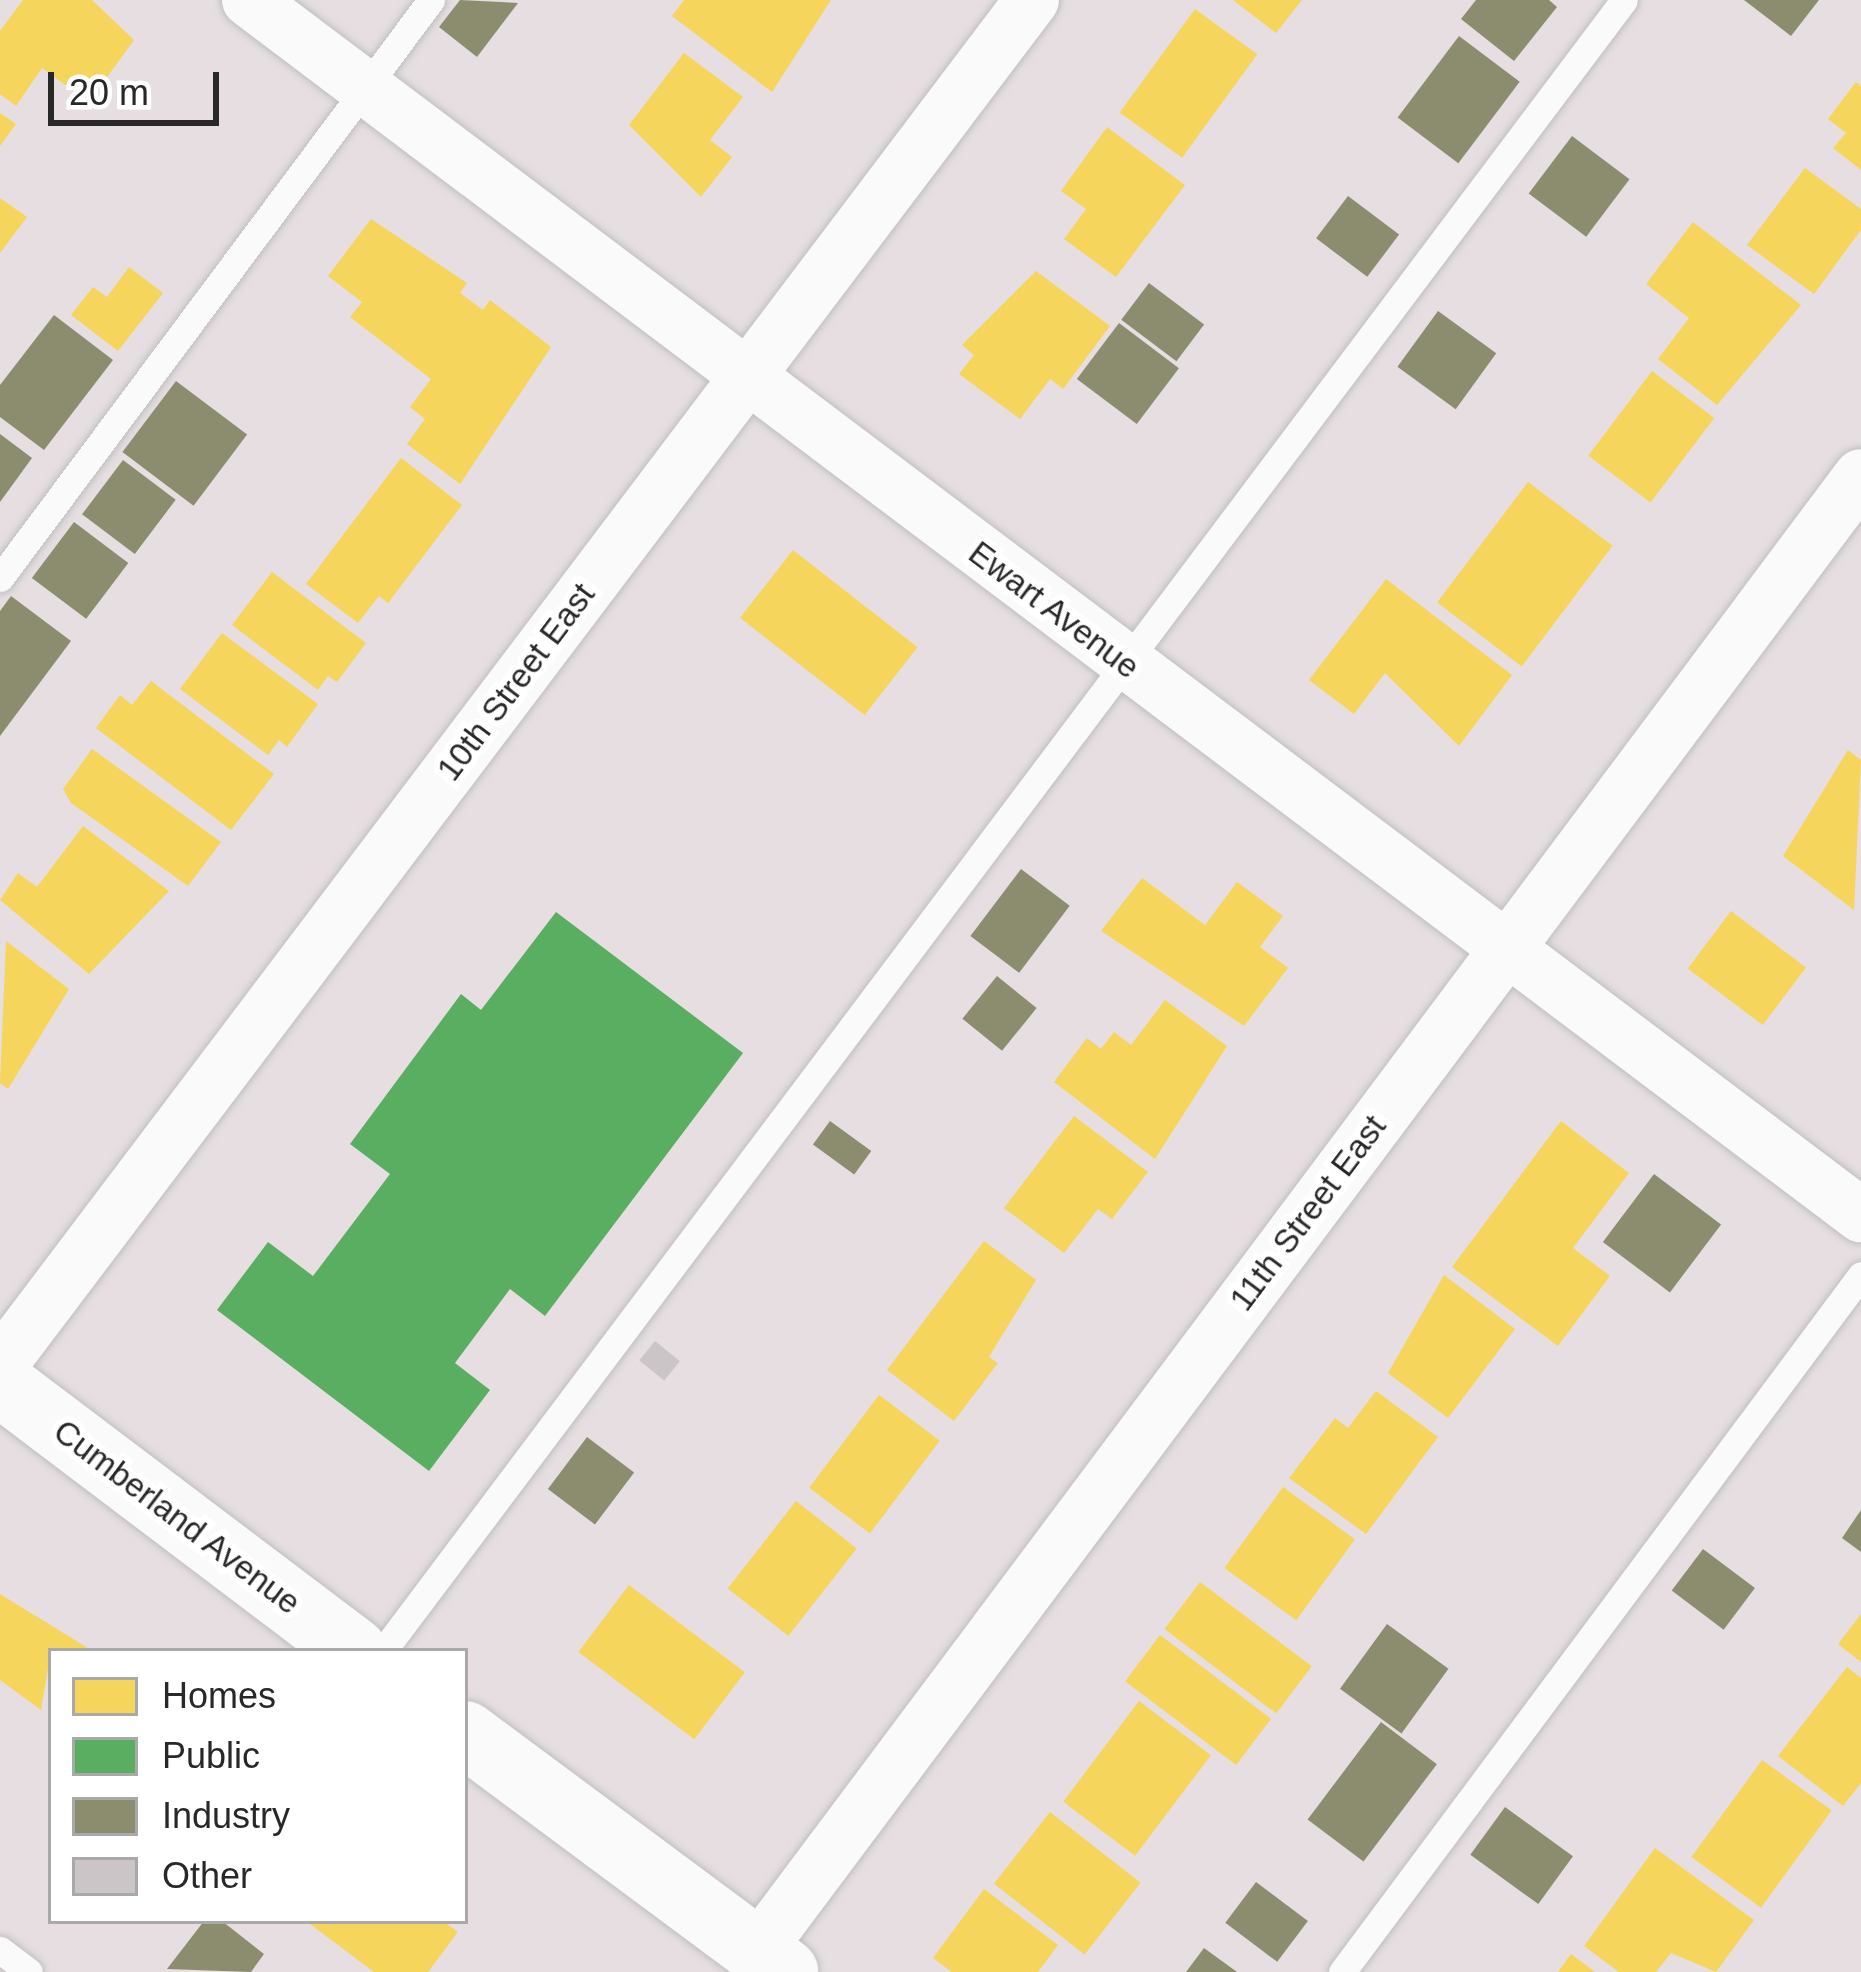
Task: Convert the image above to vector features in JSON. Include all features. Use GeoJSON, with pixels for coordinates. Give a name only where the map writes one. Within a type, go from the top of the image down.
{"type":"FeatureCollection","features":[{"type":"Feature","properties":{"kind":"main road","name":"Cumberland Avenue"},"geometry":{"type":"LineString","coordinates":[[0,1383],[350,1648]]}},
{"type":"Feature","properties":{"kind":"main road"},"geometry":{"type":"LineString","coordinates":[[468,1736],[771,1961]]}},
{"type":"Feature","properties":{"kind":"street","name":"Ewart Avenue"},"geometry":{"type":"LineString","coordinates":[[249,0],[1861,1215]]}},
{"type":"Feature","properties":{"kind":"street","name":"10th Street East"},"geometry":{"type":"LineString","coordinates":[[0,1365],[1032,0]]}},
{"type":"Feature","properties":{"kind":"street","name":"11th Street East"},"geometry":{"type":"LineString","coordinates":[[771,1961],[1505,950],[1861,476]]}},
{"type":"Feature","properties":{"kind":"lane"},"geometry":{"type":"LineString","coordinates":[[0,578],[431,0]]}},
{"type":"Feature","properties":{"kind":"lane"},"geometry":{"type":"LineString","coordinates":[[385,1648],[1130,668],[1624,0]]}},
{"type":"Feature","properties":{"kind":"lane"},"geometry":{"type":"LineString","coordinates":[[1342,1972],[1861,1275]]}},
{"type":"Feature","properties":{"kind":"lane"},"geometry":{"type":"LineString","coordinates":[[0,1950],[29,1972]]}},
{"type":"Feature","properties":{"kind":"building: Homes"},"geometry":{"type":"Polygon","coordinates":[[[23,0],[92,0],[134,40],[89,102],[42,68],[16,106],[0,94],[0,31],[23,0]]]}},
{"type":"Feature","properties":{"kind":"building: Homes"},"geometry":{"type":"Polygon","coordinates":[[[684,0],[831,0],[772,92],[672,16],[684,0]]]}},
{"type":"Feature","properties":{"kind":"building: Homes"},"geometry":{"type":"Polygon","coordinates":[[[1233,0],[1302,0],[1276,33],[1233,0]]]}},
{"type":"Feature","properties":{"kind":"building: Homes"},"geometry":{"type":"Polygon","coordinates":[[[1195,9],[1257,54],[1182,158],[1120,113],[1195,9]]]}},
{"type":"Feature","properties":{"kind":"building: Homes"},"geometry":{"type":"Polygon","coordinates":[[[684,53],[743,97],[710,140],[732,157],[701,197],[629,125],[684,53]]]}},
{"type":"Feature","properties":{"kind":"building: Homes"},"geometry":{"type":"Polygon","coordinates":[[[1856,82],[1861,86],[1861,170],[1833,148],[1846,133],[1828,119],[1856,82]]]}},
{"type":"Feature","properties":{"kind":"building: Homes"},"geometry":{"type":"Polygon","coordinates":[[[0,113],[16,124],[0,146],[0,113]]]}},
{"type":"Feature","properties":{"kind":"building: Homes"},"geometry":{"type":"Polygon","coordinates":[[[1107,127],[1185,185],[1116,277],[1064,239],[1086,209],[1061,191],[1107,127]]]}},
{"type":"Feature","properties":{"kind":"building: Homes"},"geometry":{"type":"Polygon","coordinates":[[[1805,168],[1861,209],[1861,230],[1814,294],[1747,245],[1805,168]]]}},
{"type":"Feature","properties":{"kind":"building: Homes"},"geometry":{"type":"Polygon","coordinates":[[[0,198],[27,217],[0,253],[0,198]]]}},
{"type":"Feature","properties":{"kind":"building: Homes"},"geometry":{"type":"Polygon","coordinates":[[[371,219],[467,283],[460,293],[483,310],[490,300],[551,347],[460,484],[407,444],[425,419],[410,407],[431,379],[350,317],[362,302],[328,276],[371,219]]]}},
{"type":"Feature","properties":{"kind":"building: Homes"},"geometry":{"type":"Polygon","coordinates":[[[1693,222],[1801,305],[1717,405],[1658,359],[1689,318],[1646,284],[1693,222]]]}},
{"type":"Feature","properties":{"kind":"building: Homes"},"geometry":{"type":"Polygon","coordinates":[[[129,267],[163,293],[118,351],[71,315],[93,287],[107,297],[129,267]]]}},
{"type":"Feature","properties":{"kind":"building: Homes"},"geometry":{"type":"Polygon","coordinates":[[[1036,271],[1110,326],[1063,389],[1050,379],[1020,419],[959,374],[974,355],[962,345],[1036,271]]]}},
{"type":"Feature","properties":{"kind":"building: Homes"},"geometry":{"type":"Polygon","coordinates":[[[1652,371],[1714,418],[1651,503],[1588,456],[1652,371]]]}},
{"type":"Feature","properties":{"kind":"building: Homes"},"geometry":{"type":"Polygon","coordinates":[[[401,458],[462,505],[388,603],[379,596],[358,623],[306,584],[401,458]]]}},
{"type":"Feature","properties":{"kind":"building: Homes"},"geometry":{"type":"Polygon","coordinates":[[[1528,482],[1613,546],[1522,666],[1437,603],[1528,482]]]}},
{"type":"Feature","properties":{"kind":"building: Homes"},"geometry":{"type":"Polygon","coordinates":[[[793,550],[918,647],[865,715],[740,618],[793,550]]]}},
{"type":"Feature","properties":{"kind":"building: Homes"},"geometry":{"type":"Polygon","coordinates":[[[272,572],[366,643],[337,682],[328,676],[318,690],[232,625],[272,572]]]}},
{"type":"Feature","properties":{"kind":"building: Homes"},"geometry":{"type":"Polygon","coordinates":[[[1386,579],[1512,675],[1459,746],[1385,673],[1354,714],[1309,680],[1386,579]]]}},
{"type":"Feature","properties":{"kind":"building: Homes"},"geometry":{"type":"Polygon","coordinates":[[[222,633],[318,704],[287,747],[279,740],[268,755],[180,689],[222,633]]]}},
{"type":"Feature","properties":{"kind":"building: Homes"},"geometry":{"type":"Polygon","coordinates":[[[151,681],[274,774],[231,830],[96,728],[120,695],[132,705],[151,681]]]}},
{"type":"Feature","properties":{"kind":"building: Homes"},"geometry":{"type":"Polygon","coordinates":[[[92,749],[221,842],[188,886],[71,803],[63,789],[92,749]]]}},
{"type":"Feature","properties":{"kind":"building: Homes"},"geometry":{"type":"Polygon","coordinates":[[[1848,750],[1861,760],[1854,910],[1783,856],[1848,750]]]}},
{"type":"Feature","properties":{"kind":"building: Homes"},"geometry":{"type":"Polygon","coordinates":[[[83,826],[169,891],[89,974],[0,900],[18,873],[37,887],[83,826]]]}},
{"type":"Feature","properties":{"kind":"building: Homes"},"geometry":{"type":"Polygon","coordinates":[[[1142,878],[1205,925],[1237,882],[1283,916],[1260,947],[1288,968],[1244,1026],[1101,931],[1142,878]]]}},
{"type":"Feature","properties":{"kind":"building: Homes"},"geometry":{"type":"Polygon","coordinates":[[[1731,911],[1806,968],[1763,1025],[1688,969],[1731,911]]]}},
{"type":"Feature","properties":{"kind":"building: Homes"},"geometry":{"type":"Polygon","coordinates":[[[6,941],[69,989],[8,1089],[0,1083],[6,941]]]}},
{"type":"Feature","properties":{"kind":"building: Homes"},"geometry":{"type":"Polygon","coordinates":[[[1165,1000],[1227,1046],[1155,1159],[1054,1082],[1087,1038],[1101,1049],[1114,1032],[1131,1045],[1165,1000]]]}},
{"type":"Feature","properties":{"kind":"building: Homes"},"geometry":{"type":"Polygon","coordinates":[[[1074,1116],[1148,1172],[1112,1219],[1098,1209],[1064,1253],[1004,1208],[1074,1116]]]}},
{"type":"Feature","properties":{"kind":"building: Homes"},"geometry":{"type":"Polygon","coordinates":[[[1561,1121],[1629,1173],[1573,1248],[1610,1276],[1558,1346],[1452,1267],[1561,1121]]]}},
{"type":"Feature","properties":{"kind":"building: Homes"},"geometry":{"type":"Polygon","coordinates":[[[984,1241],[1036,1280],[989,1357],[998,1363],[954,1421],[887,1370],[984,1241]]]}},
{"type":"Feature","properties":{"kind":"building: Homes"},"geometry":{"type":"Polygon","coordinates":[[[1444,1275],[1515,1329],[1448,1418],[1388,1373],[1444,1275]]]}},
{"type":"Feature","properties":{"kind":"building: Homes"},"geometry":{"type":"Polygon","coordinates":[[[1376,1391],[1438,1437],[1366,1534],[1289,1478],[1335,1418],[1348,1428],[1376,1391]]]}},
{"type":"Feature","properties":{"kind":"building: Homes"},"geometry":{"type":"Polygon","coordinates":[[[879,1395],[940,1441],[870,1533],[809,1488],[879,1395]]]}},
{"type":"Feature","properties":{"kind":"building: Homes"},"geometry":{"type":"Polygon","coordinates":[[[1283,1487],[1355,1539],[1296,1620],[1224,1568],[1283,1487]]]}},
{"type":"Feature","properties":{"kind":"building: Homes"},"geometry":{"type":"Polygon","coordinates":[[[796,1501],[857,1548],[788,1636],[728,1588],[796,1501]]]}},
{"type":"Feature","properties":{"kind":"building: Homes"},"geometry":{"type":"Polygon","coordinates":[[[1200,1582],[1312,1666],[1276,1713],[1164,1629],[1200,1582]]]}},
{"type":"Feature","properties":{"kind":"building: Homes"},"geometry":{"type":"Polygon","coordinates":[[[629,1585],[745,1672],[694,1739],[578,1652],[629,1585]]]}},
{"type":"Feature","properties":{"kind":"building: Homes"},"geometry":{"type":"Polygon","coordinates":[[[0,1594],[88,1648],[48,1648],[41,1710],[0,1680],[0,1594]]]}},
{"type":"Feature","properties":{"kind":"building: Homes"},"geometry":{"type":"Polygon","coordinates":[[[1861,1614],[1861,1662],[1838,1644],[1861,1614]]]}},
{"type":"Feature","properties":{"kind":"building: Homes"},"geometry":{"type":"Polygon","coordinates":[[[1160,1635],[1271,1719],[1236,1765],[1125,1681],[1160,1635]]]}},
{"type":"Feature","properties":{"kind":"building: Homes"},"geometry":{"type":"Polygon","coordinates":[[[1847,1667],[1861,1678],[1861,1783],[1843,1806],[1778,1756],[1847,1667]]]}},
{"type":"Feature","properties":{"kind":"building: Homes"},"geometry":{"type":"Polygon","coordinates":[[[1139,1701],[1211,1755],[1135,1856],[1063,1802],[1139,1701]]]}},
{"type":"Feature","properties":{"kind":"building: Homes"},"geometry":{"type":"Polygon","coordinates":[[[1762,1760],[1832,1811],[1761,1908],[1691,1857],[1762,1760]]]}},
{"type":"Feature","properties":{"kind":"building: Homes"},"geometry":{"type":"Polygon","coordinates":[[[1050,1812],[1141,1883],[1085,1955],[994,1884],[1050,1812]]]}},
{"type":"Feature","properties":{"kind":"building: Homes"},"geometry":{"type":"Polygon","coordinates":[[[1655,1848],[1754,1920],[1716,1972],[1671,1953],[1656,1972],[1619,1972],[1584,1946],[1655,1848]]]}},
{"type":"Feature","properties":{"kind":"building: Homes"},"geometry":{"type":"Polygon","coordinates":[[[984,1889],[1058,1945],[1038,1972],[952,1972],[933,1958],[984,1889]]]}},
{"type":"Feature","properties":{"kind":"building: Homes"},"geometry":{"type":"Polygon","coordinates":[[[310,1924],[447,1924],[458,1932],[428,1972],[374,1972],[310,1924]]]}},
{"type":"Feature","properties":{"kind":"building: Homes"},"geometry":{"type":"Polygon","coordinates":[[[1571,1954],[1595,1972],[1558,1972],[1571,1954]]]}},
{"type":"Feature","properties":{"kind":"building: Public"},"geometry":{"type":"Polygon","coordinates":[[[556,912],[743,1053],[545,1316],[510,1289],[455,1363],[490,1390],[429,1471],[217,1310],[268,1242],[313,1276],[390,1174],[350,1144],[461,994],[481,1010],[556,912]]]}},
{"type":"Feature","properties":{"kind":"building: Industry"},"geometry":{"type":"Polygon","coordinates":[[[460,0],[518,3],[477,57],[439,27],[460,0]]]}},
{"type":"Feature","properties":{"kind":"building: Industry"},"geometry":{"type":"Polygon","coordinates":[[[1476,0],[1549,0],[1557,7],[1514,61],[1461,19],[1476,0]]]}},
{"type":"Feature","properties":{"kind":"building: Industry"},"geometry":{"type":"Polygon","coordinates":[[[1744,0],[1819,0],[1791,36],[1744,0]]]}},
{"type":"Feature","properties":{"kind":"building: Industry"},"geometry":{"type":"Polygon","coordinates":[[[1459,36],[1520,82],[1458,163],[1398,117],[1459,36]]]}},
{"type":"Feature","properties":{"kind":"building: Industry"},"geometry":{"type":"Polygon","coordinates":[[[1572,136],[1630,179],[1586,237],[1529,194],[1572,136]]]}},
{"type":"Feature","properties":{"kind":"building: Industry"},"geometry":{"type":"Polygon","coordinates":[[[1348,196],[1399,235],[1367,277],[1316,238],[1348,196]]]}},
{"type":"Feature","properties":{"kind":"building: Industry"},"geometry":{"type":"Polygon","coordinates":[[[1149,283],[1204,325],[1176,361],[1121,320],[1149,283]]]}},
{"type":"Feature","properties":{"kind":"building: Industry"},"geometry":{"type":"Polygon","coordinates":[[[1438,311],[1496,353],[1456,409],[1397,367],[1438,311]]]}},
{"type":"Feature","properties":{"kind":"building: Industry"},"geometry":{"type":"Polygon","coordinates":[[[54,315],[113,360],[44,450],[0,417],[0,385],[54,315]]]}},
{"type":"Feature","properties":{"kind":"building: Industry"},"geometry":{"type":"Polygon","coordinates":[[[1119,323],[1179,368],[1137,424],[1077,379],[1119,323]]]}},
{"type":"Feature","properties":{"kind":"building: Industry"},"geometry":{"type":"Polygon","coordinates":[[[176,381],[247,435],[194,506],[122,452],[176,381]]]}},
{"type":"Feature","properties":{"kind":"building: Industry"},"geometry":{"type":"Polygon","coordinates":[[[0,434],[32,458],[0,502],[0,434]]]}},
{"type":"Feature","properties":{"kind":"building: Industry"},"geometry":{"type":"Polygon","coordinates":[[[123,460],[176,500],[135,554],[82,514],[123,460]]]}},
{"type":"Feature","properties":{"kind":"building: Industry"},"geometry":{"type":"Polygon","coordinates":[[[74,522],[128,563],[86,619],[32,578],[74,522]]]}},
{"type":"Feature","properties":{"kind":"building: Industry"},"geometry":{"type":"Polygon","coordinates":[[[11,596],[71,641],[0,736],[0,611],[11,596]]]}},
{"type":"Feature","properties":{"kind":"building: Industry"},"geometry":{"type":"Polygon","coordinates":[[[1021,869],[1070,906],[1019,973],[970,936],[1021,869]]]}},
{"type":"Feature","properties":{"kind":"building: Industry"},"geometry":{"type":"Polygon","coordinates":[[[997,976],[1037,1008],[1002,1051],[962,1019],[997,976]]]}},
{"type":"Feature","properties":{"kind":"building: Industry"},"geometry":{"type":"Polygon","coordinates":[[[830,1121],[871,1151],[854,1174],[813,1144],[830,1121]]]}},
{"type":"Feature","properties":{"kind":"building: Industry"},"geometry":{"type":"Polygon","coordinates":[[[1654,1174],[1721,1225],[1670,1292],[1603,1242],[1654,1174]]]}},
{"type":"Feature","properties":{"kind":"building: Industry"},"geometry":{"type":"Polygon","coordinates":[[[587,1437],[634,1473],[595,1524],[548,1489],[587,1437]]]}},
{"type":"Feature","properties":{"kind":"building: Industry"},"geometry":{"type":"Polygon","coordinates":[[[1861,1510],[1861,1552],[1842,1538],[1861,1510]]]}},
{"type":"Feature","properties":{"kind":"building: Industry"},"geometry":{"type":"Polygon","coordinates":[[[1703,1549],[1755,1588],[1724,1630],[1672,1591],[1703,1549]]]}},
{"type":"Feature","properties":{"kind":"building: Industry"},"geometry":{"type":"Polygon","coordinates":[[[1387,1624],[1448,1669],[1401,1733],[1340,1689],[1387,1624]]]}},
{"type":"Feature","properties":{"kind":"building: Industry"},"geometry":{"type":"Polygon","coordinates":[[[1381,1722],[1437,1764],[1363,1862],[1308,1819],[1381,1722]]]}},
{"type":"Feature","properties":{"kind":"building: Industry"},"geometry":{"type":"Polygon","coordinates":[[[1505,1807],[1573,1856],[1538,1904],[1470,1855],[1505,1807]]]}},
{"type":"Feature","properties":{"kind":"building: Industry"},"geometry":{"type":"Polygon","coordinates":[[[1256,1882],[1308,1921],[1277,1962],[1225,1923],[1256,1882]]]}},
{"type":"Feature","properties":{"kind":"building: Industry"},"geometry":{"type":"Polygon","coordinates":[[[202,1924],[226,1924],[264,1954],[251,1972],[167,1969],[202,1924]]]}},
{"type":"Feature","properties":{"kind":"building: Industry"},"geometry":{"type":"Polygon","coordinates":[[[1204,1948],[1237,1972],[1186,1972],[1204,1948]]]}},
{"type":"Feature","properties":{"kind":"building: Other"},"geometry":{"type":"Polygon","coordinates":[[[655,1341],[680,1361],[664,1381],[639,1360],[655,1341]]]}}]}
